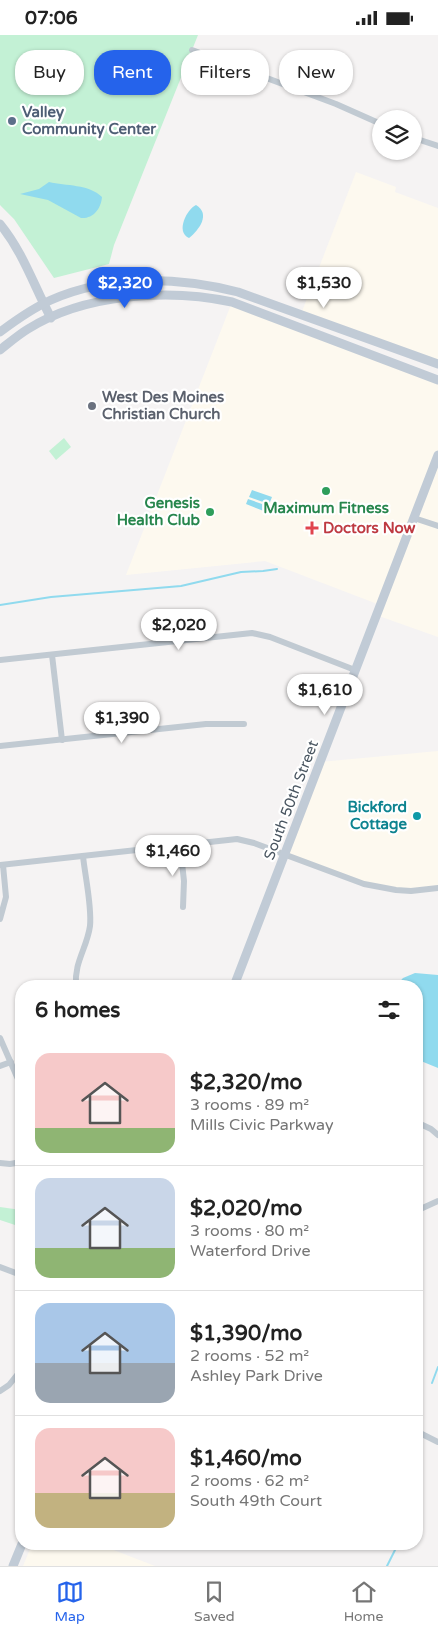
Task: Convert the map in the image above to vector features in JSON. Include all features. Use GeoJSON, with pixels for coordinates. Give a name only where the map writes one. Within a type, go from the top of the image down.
{"type":"FeatureCollection","features":[{"type":"Feature","properties":{"kind":"main road"},"geometry":{"type":"LineString","coordinates":[[0,224],[12,239],[28,267],[51,318]]}},
{"type":"Feature","properties":{"kind":"main road"},"geometry":{"type":"LineString","coordinates":[[0,332],[44,304],[72,293],[114,283],[156,280],[202,284],[238,291],[438,364]]}},
{"type":"Feature","properties":{"kind":"main road"},"geometry":{"type":"LineString","coordinates":[[0,350],[29,329],[51,318],[117,298],[177,295],[211,297],[232,302],[438,380]]}},
{"type":"Feature","properties":{"kind":"main road","name":"South 50th Street"},"geometry":{"type":"LineString","coordinates":[[236,980],[438,455]]}},
{"type":"Feature","properties":{"kind":"main road"},"geometry":{"type":"LineString","coordinates":[[13,1566],[20,1550]]}},
{"type":"Feature","properties":{"kind":"street"},"geometry":{"type":"LineString","coordinates":[[269,79],[336,104],[372,120]]}},
{"type":"Feature","properties":{"kind":"street"},"geometry":{"type":"LineString","coordinates":[[422,141],[438,146]]}},
{"type":"Feature","properties":{"kind":"street"},"geometry":{"type":"LineString","coordinates":[[414,517],[438,526]]}},
{"type":"Feature","properties":{"kind":"street"},"geometry":{"type":"LineString","coordinates":[[0,660],[252,633],[270,637],[355,670]]}},
{"type":"Feature","properties":{"kind":"street"},"geometry":{"type":"LineString","coordinates":[[52,655],[62,740]]}},
{"type":"Feature","properties":{"kind":"street"},"geometry":{"type":"LineString","coordinates":[[0,747],[213,723],[244,725]]}},
{"type":"Feature","properties":{"kind":"street"},"geometry":{"type":"LineString","coordinates":[[0,919],[6,897],[2,865],[237,839],[254,843],[350,880],[380,888],[411,891],[438,888]]}},
{"type":"Feature","properties":{"kind":"street"},"geometry":{"type":"LineString","coordinates":[[180,845],[184,881],[183,907]]}},
{"type":"Feature","properties":{"kind":"street"},"geometry":{"type":"LineString","coordinates":[[76,980],[77,967],[88,935],[90,920],[83,856]]}},
{"type":"Feature","properties":{"kind":"street"},"geometry":{"type":"LineString","coordinates":[[0,1038],[15,1072]]}},
{"type":"Feature","properties":{"kind":"street"},"geometry":{"type":"LineString","coordinates":[[0,1066],[11,1062]]}},
{"type":"Feature","properties":{"kind":"street"},"geometry":{"type":"LineString","coordinates":[[423,1125],[438,1135]]}},
{"type":"Feature","properties":{"kind":"street"},"geometry":{"type":"LineString","coordinates":[[0,1163],[15,1163]]}},
{"type":"Feature","properties":{"kind":"street"},"geometry":{"type":"LineString","coordinates":[[423,1208],[438,1201]]}},
{"type":"Feature","properties":{"kind":"street"},"geometry":{"type":"LineString","coordinates":[[0,1267],[15,1273]]}},
{"type":"Feature","properties":{"kind":"street"},"geometry":{"type":"LineString","coordinates":[[0,1391],[9,1385],[15,1378]]}},
{"type":"Feature","properties":{"kind":"street"},"geometry":{"type":"LineString","coordinates":[[423,1434],[438,1442]]}},
{"type":"Feature","properties":{"kind":"shaded area"},"geometry":{"type":"Polygon","coordinates":[[[356,172],[396,187],[395,192],[438,208],[438,364],[301,314],[356,172]]]}},
{"type":"Feature","properties":{"kind":"shaded area"},"geometry":{"type":"Polygon","coordinates":[[[232,302],[438,380],[438,637],[376,615],[380,605],[265,561],[126,575],[232,302]]]}},
{"type":"Feature","properties":{"kind":"shaded area"},"geometry":{"type":"Polygon","coordinates":[[[438,751],[438,888],[380,888],[284,855],[320,762],[438,751]]]}},
{"type":"Feature","properties":{"kind":"shaded area"},"geometry":{"type":"Polygon","coordinates":[[[30,1550],[114,1550],[155,1566],[23,1566],[30,1550]]]}},
{"type":"Feature","properties":{"kind":"green space"},"geometry":{"type":"Polygon","coordinates":[[[0,35],[198,35],[192,50],[181,50],[181,78],[114,245],[109,264],[54,278],[14,219],[0,205],[0,35]]]}},
{"type":"Feature","properties":{"kind":"green space"},"geometry":{"type":"Polygon","coordinates":[[[64,438],[71,447],[56,460],[49,451],[64,438]]]}},
{"type":"Feature","properties":{"kind":"green space"},"geometry":{"type":"Polygon","coordinates":[[[0,1207],[15,1209],[15,1225],[0,1220],[0,1207]]]}},
{"type":"Feature","properties":{"kind":"water"},"geometry":{"type":"Polygon","coordinates":[[[49,182],[91,190],[102,197],[100,205],[93,215],[81,218],[48,200],[20,194],[39,189],[49,182]]]}},
{"type":"Feature","properties":{"kind":"water"},"geometry":{"type":"Polygon","coordinates":[[[196,205],[203,213],[202,222],[189,238],[183,231],[184,221],[189,211],[196,205]]]}},
{"type":"Feature","properties":{"kind":"water"},"geometry":{"type":"Polygon","coordinates":[[[252,490],[272,497],[266,512],[246,504],[248,499],[262,504],[263,502],[249,497],[252,490]]]}},
{"type":"Feature","properties":{"kind":"water"},"geometry":{"type":"Polygon","coordinates":[[[415,973],[438,975],[438,1068],[423,1062],[423,980],[401,980],[415,973]]]}},
{"type":"Feature","properties":{"kind":"waterway"},"geometry":{"type":"LineString","coordinates":[[0,605],[51,597],[181,586],[241,572],[277,569]]}},
{"type":"Feature","properties":{"kind":"waterway"},"geometry":{"type":"LineString","coordinates":[[432,1383],[438,1367]]}},
{"type":"Feature","properties":{"kind":"waterway"},"geometry":{"type":"LineString","coordinates":[[387,1566],[395,1550]]}},
{"type":"Feature","properties":{"kind":"place","name":"Valley Community Center"},"geometry":{"type":"Point","coordinates":[12,121]}},
{"type":"Feature","properties":{"kind":"place","name":"West Des Moines Christian Church"},"geometry":{"type":"Point","coordinates":[92,406]}},
{"type":"Feature","properties":{"kind":"place","name":"Maximum Fitness"},"geometry":{"type":"Point","coordinates":[326,491]}},
{"type":"Feature","properties":{"kind":"place","name":"Genesis Health Club"},"geometry":{"type":"Point","coordinates":[210,512]}},
{"type":"Feature","properties":{"kind":"place","name":"Doctors Now"},"geometry":{"type":"Point","coordinates":[312,528]}},
{"type":"Feature","properties":{"kind":"place","name":"Bickford Cottage"},"geometry":{"type":"Point","coordinates":[417,816]}}]}
